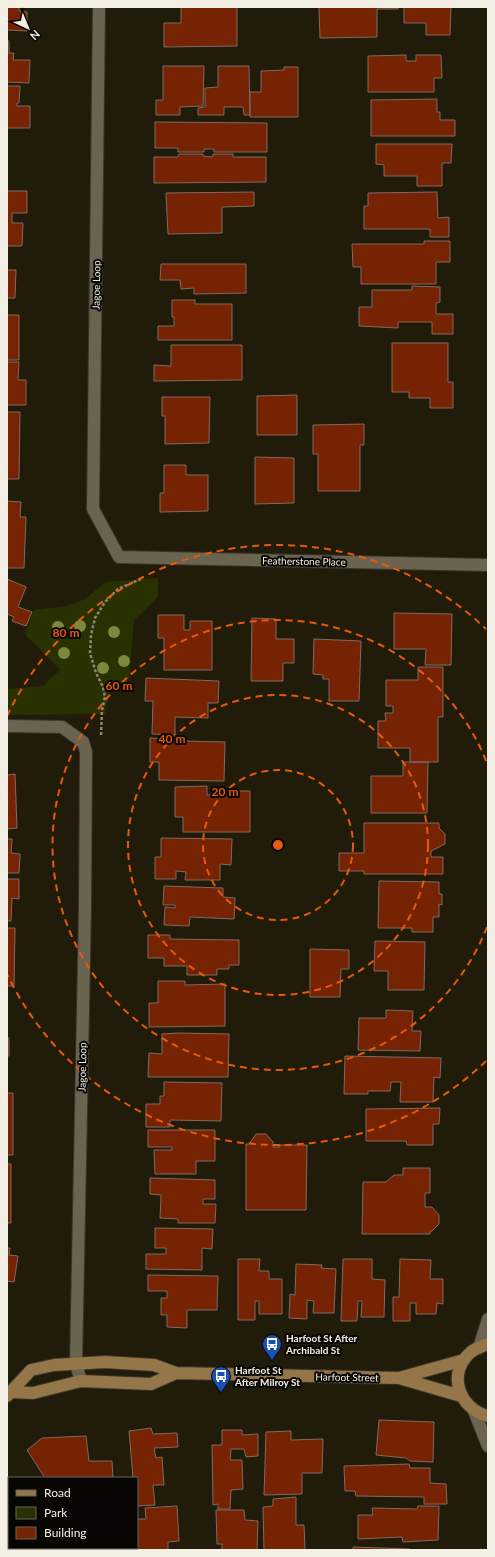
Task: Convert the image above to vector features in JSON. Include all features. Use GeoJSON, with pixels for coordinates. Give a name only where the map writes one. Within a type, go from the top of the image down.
{"type":"FeatureCollection","features":[{"type":"Feature","properties":{"kind":"street","name":"Jagoe Loop"},"geometry":{"type":"LineString","coordinates":[[99,7],[93,509],[119,557]]}},
{"type":"Feature","properties":{"kind":"street","name":"Featherstone Place"},"geometry":{"type":"LineString","coordinates":[[119,557],[488,565]]}},
{"type":"Feature","properties":{"kind":"street","name":"Jagoe Loop"},"geometry":{"type":"LineString","coordinates":[[7,726],[62,727],[83,742],[86,752],[85,908],[76,1364],[81,1381]]}},
{"type":"Feature","properties":{"kind":"street"},"geometry":{"type":"LineString","coordinates":[[488,1319],[483,1346],[471,1352],[464,1360],[460,1368],[458,1378],[461,1396],[474,1411],[488,1446]]}},
{"type":"Feature","properties":{"kind":"street","name":"Harfoot Street"},"geometry":{"type":"LineString","coordinates":[[399,1378],[464,1360]]}},
{"type":"Feature","properties":{"kind":"street","name":"Harfoot Street"},"geometry":{"type":"LineString","coordinates":[[9,1394],[31,1370],[54,1365],[105,1362],[154,1365],[176,1373],[399,1378],[461,1396]]}},
{"type":"Feature","properties":{"kind":"street","name":"Harfoot Street"},"geometry":{"type":"LineString","coordinates":[[9,1394],[32,1393],[81,1381],[151,1384],[176,1373]]}},
{"type":"Feature","properties":{"kind":"street"},"geometry":{"type":"LineString","coordinates":[[474,1411],[488,1416]]}},
{"type":"Feature","properties":{"kind":"path"},"geometry":{"type":"LineString","coordinates":[[101,741],[101,726],[105,697],[103,687],[96,673],[90,653],[91,635],[95,618],[106,602],[118,589],[144,578]]}},
{"type":"Feature","properties":{"kind":"green space"},"geometry":{"type":"Polygon","coordinates":[[[158,578],[158,597],[134,620],[129,680],[109,691],[105,714],[7,715],[7,689],[43,686],[60,670],[25,634],[34,610],[67,606],[85,599],[106,582],[158,578]]]}},
{"type":"Feature","properties":{"kind":"building"},"geometry":{"type":"Polygon","coordinates":[[[7,7],[19,7],[19,11],[27,12],[27,31],[7,30],[7,7]]]}},
{"type":"Feature","properties":{"kind":"building"},"geometry":{"type":"Polygon","coordinates":[[[181,7],[237,7],[237,46],[164,47],[164,23],[181,23],[181,7]]]}},
{"type":"Feature","properties":{"kind":"building"},"geometry":{"type":"Polygon","coordinates":[[[319,7],[398,7],[398,9],[377,9],[377,37],[320,38],[319,7]]]}},
{"type":"Feature","properties":{"kind":"building"},"geometry":{"type":"Polygon","coordinates":[[[404,7],[451,7],[450,35],[426,35],[426,23],[404,23],[404,7]]]}},
{"type":"Feature","properties":{"kind":"building"},"geometry":{"type":"Polygon","coordinates":[[[7,40],[9,41],[9,53],[14,53],[13,60],[30,60],[29,83],[7,82],[7,40]]]}},
{"type":"Feature","properties":{"kind":"building"},"geometry":{"type":"Polygon","coordinates":[[[406,55],[406,61],[416,61],[416,55],[441,55],[442,78],[434,78],[434,92],[368,92],[368,56],[406,55]]]}},
{"type":"Feature","properties":{"kind":"building"},"geometry":{"type":"Polygon","coordinates":[[[163,66],[204,66],[203,106],[180,107],[180,115],[156,115],[156,100],[163,100],[163,66]]]}},
{"type":"Feature","properties":{"kind":"building"},"geometry":{"type":"Polygon","coordinates":[[[218,66],[249,66],[250,115],[244,115],[243,107],[224,107],[224,115],[198,115],[198,108],[205,107],[205,88],[218,87],[218,66]]]}},
{"type":"Feature","properties":{"kind":"building"},"geometry":{"type":"Polygon","coordinates":[[[284,67],[298,67],[298,117],[250,117],[250,92],[261,92],[261,71],[284,70],[284,67]]]}},
{"type":"Feature","properties":{"kind":"building"},"geometry":{"type":"Polygon","coordinates":[[[7,86],[20,86],[19,103],[17,103],[17,106],[30,106],[30,128],[7,128],[7,86]]]}},
{"type":"Feature","properties":{"kind":"building"},"geometry":{"type":"Polygon","coordinates":[[[437,99],[437,112],[440,112],[440,120],[455,120],[455,136],[371,136],[371,100],[437,99]]]}},
{"type":"Feature","properties":{"kind":"building"},"geometry":{"type":"Polygon","coordinates":[[[155,122],[267,123],[267,152],[214,152],[214,149],[204,149],[204,152],[178,152],[178,148],[155,148],[155,122]]]}},
{"type":"Feature","properties":{"kind":"building"},"geometry":{"type":"Polygon","coordinates":[[[376,144],[452,144],[451,163],[442,163],[442,186],[417,186],[417,176],[384,176],[384,165],[376,164],[376,144]]]}},
{"type":"Feature","properties":{"kind":"building"},"geometry":{"type":"Polygon","coordinates":[[[179,154],[203,154],[203,156],[213,157],[213,154],[233,154],[233,157],[266,157],[266,182],[154,183],[154,157],[178,157],[179,154]]]}},
{"type":"Feature","properties":{"kind":"building"},"geometry":{"type":"Polygon","coordinates":[[[7,191],[27,191],[27,213],[12,213],[12,223],[23,223],[22,246],[7,246],[7,191]]]}},
{"type":"Feature","properties":{"kind":"building"},"geometry":{"type":"Polygon","coordinates":[[[254,192],[254,206],[222,207],[222,233],[168,234],[166,193],[254,192]]]}},
{"type":"Feature","properties":{"kind":"building"},"geometry":{"type":"Polygon","coordinates":[[[437,192],[438,218],[449,217],[449,237],[430,237],[430,229],[364,229],[364,206],[368,206],[368,193],[437,192]]]}},
{"type":"Feature","properties":{"kind":"building"},"geometry":{"type":"Polygon","coordinates":[[[424,241],[450,241],[450,262],[436,262],[436,284],[361,284],[361,267],[353,267],[352,244],[424,244],[424,241]]]}},
{"type":"Feature","properties":{"kind":"building"},"geometry":{"type":"Polygon","coordinates":[[[161,264],[246,264],[246,293],[194,294],[194,288],[181,289],[180,280],[160,280],[161,264]]]}},
{"type":"Feature","properties":{"kind":"building"},"geometry":{"type":"Polygon","coordinates":[[[7,270],[16,270],[15,298],[7,298],[7,270]]]}},
{"type":"Feature","properties":{"kind":"building"},"geometry":{"type":"Polygon","coordinates":[[[412,286],[440,287],[440,302],[436,303],[436,314],[453,314],[453,334],[432,334],[432,322],[398,322],[398,328],[359,326],[359,307],[372,307],[372,290],[412,290],[412,286]]]}},
{"type":"Feature","properties":{"kind":"building"},"geometry":{"type":"Polygon","coordinates":[[[172,300],[195,300],[195,304],[232,304],[232,340],[158,340],[158,326],[174,326],[174,317],[172,317],[172,300]]]}},
{"type":"Feature","properties":{"kind":"building"},"geometry":{"type":"Polygon","coordinates":[[[7,315],[19,315],[19,360],[7,360],[7,315]]]}},
{"type":"Feature","properties":{"kind":"building"},"geometry":{"type":"Polygon","coordinates":[[[392,343],[448,343],[448,382],[453,382],[453,408],[430,408],[430,398],[409,398],[409,392],[392,392],[392,343]]]}},
{"type":"Feature","properties":{"kind":"building"},"geometry":{"type":"Polygon","coordinates":[[[171,345],[242,345],[242,380],[154,381],[154,365],[171,366],[171,345]]]}},
{"type":"Feature","properties":{"kind":"building"},"geometry":{"type":"Polygon","coordinates":[[[7,362],[19,362],[18,380],[26,380],[26,405],[7,405],[7,362]]]}},
{"type":"Feature","properties":{"kind":"building"},"geometry":{"type":"Polygon","coordinates":[[[297,395],[297,435],[257,435],[257,396],[297,395]]]}},
{"type":"Feature","properties":{"kind":"building"},"geometry":{"type":"Polygon","coordinates":[[[162,397],[210,397],[209,443],[165,444],[165,416],[162,416],[162,397]]]}},
{"type":"Feature","properties":{"kind":"building"},"geometry":{"type":"Polygon","coordinates":[[[7,412],[20,412],[19,479],[7,479],[7,412]]]}},
{"type":"Feature","properties":{"kind":"building"},"geometry":{"type":"Polygon","coordinates":[[[364,424],[364,445],[360,445],[360,491],[318,491],[318,454],[313,454],[313,425],[364,424]]]}},
{"type":"Feature","properties":{"kind":"building"},"geometry":{"type":"Polygon","coordinates":[[[255,457],[294,458],[294,503],[255,504],[255,457]]]}},
{"type":"Feature","properties":{"kind":"building"},"geometry":{"type":"Polygon","coordinates":[[[164,465],[186,465],[186,475],[208,475],[208,511],[160,512],[160,493],[164,493],[164,465]]]}},
{"type":"Feature","properties":{"kind":"building"},"geometry":{"type":"Polygon","coordinates":[[[7,501],[21,502],[20,517],[26,517],[24,568],[7,568],[7,501]]]}},
{"type":"Feature","properties":{"kind":"building"},"geometry":{"type":"Polygon","coordinates":[[[7,579],[26,587],[18,607],[32,612],[26,626],[12,621],[14,617],[7,614],[7,579]]]}},
{"type":"Feature","properties":{"kind":"building"},"geometry":{"type":"Polygon","coordinates":[[[394,613],[452,614],[451,665],[425,665],[426,649],[394,649],[394,613]]]}},
{"type":"Feature","properties":{"kind":"building"},"geometry":{"type":"Polygon","coordinates":[[[158,615],[184,615],[184,630],[190,630],[190,621],[212,621],[212,670],[164,670],[164,638],[158,638],[158,615]]]}},
{"type":"Feature","properties":{"kind":"building"},"geometry":{"type":"Polygon","coordinates":[[[252,618],[276,619],[276,639],[294,639],[294,663],[283,663],[283,681],[251,681],[252,618]]]}},
{"type":"Feature","properties":{"kind":"building"},"geometry":{"type":"Polygon","coordinates":[[[314,639],[361,641],[359,701],[329,701],[329,679],[323,679],[323,675],[313,674],[314,639]]]}},
{"type":"Feature","properties":{"kind":"building"},"geometry":{"type":"Polygon","coordinates":[[[418,667],[443,667],[443,717],[438,717],[438,762],[410,762],[410,748],[378,748],[378,721],[386,721],[385,713],[393,713],[393,706],[386,706],[386,680],[418,680],[418,667]]]}},
{"type":"Feature","properties":{"kind":"building"},"geometry":{"type":"Polygon","coordinates":[[[146,678],[219,681],[218,703],[208,703],[208,718],[175,717],[175,735],[152,734],[153,701],[145,701],[146,678]]]}},
{"type":"Feature","properties":{"kind":"building"},"geometry":{"type":"Polygon","coordinates":[[[150,738],[175,739],[175,744],[184,745],[184,741],[225,742],[224,781],[159,780],[159,762],[150,762],[150,738]]]}},
{"type":"Feature","properties":{"kind":"building"},"geometry":{"type":"Polygon","coordinates":[[[403,762],[428,762],[427,813],[371,813],[371,776],[403,776],[403,762]]]}},
{"type":"Feature","properties":{"kind":"building"},"geometry":{"type":"Polygon","coordinates":[[[15,774],[17,828],[7,829],[7,775],[15,774]]]}},
{"type":"Feature","properties":{"kind":"building"},"geometry":{"type":"Polygon","coordinates":[[[207,786],[207,795],[215,795],[215,791],[250,791],[250,832],[183,832],[183,817],[175,817],[175,787],[207,786]]]}},
{"type":"Feature","properties":{"kind":"building"},"geometry":{"type":"Polygon","coordinates":[[[364,823],[439,823],[439,828],[445,834],[445,844],[431,851],[431,857],[443,857],[443,874],[364,874],[364,871],[339,871],[339,853],[364,853],[364,823]]]}},
{"type":"Feature","properties":{"kind":"building"},"geometry":{"type":"Polygon","coordinates":[[[161,838],[232,839],[231,865],[220,864],[220,880],[185,880],[186,872],[176,871],[176,879],[155,879],[155,857],[161,857],[161,838]]]}},
{"type":"Feature","properties":{"kind":"building"},"geometry":{"type":"Polygon","coordinates":[[[7,839],[12,839],[11,853],[20,854],[19,873],[7,873],[7,839]]]}},
{"type":"Feature","properties":{"kind":"building"},"geometry":{"type":"Polygon","coordinates":[[[7,879],[19,879],[19,899],[12,898],[11,921],[7,921],[7,879]]]}},
{"type":"Feature","properties":{"kind":"building"},"geometry":{"type":"Polygon","coordinates":[[[379,881],[439,882],[439,894],[442,894],[442,905],[439,904],[439,917],[433,917],[433,932],[412,932],[412,928],[378,928],[379,881]]]}},
{"type":"Feature","properties":{"kind":"building"},"geometry":{"type":"Polygon","coordinates":[[[164,886],[223,888],[223,897],[235,898],[234,919],[190,917],[189,926],[164,925],[165,907],[175,908],[175,905],[163,905],[164,886]]]}},
{"type":"Feature","properties":{"kind":"building"},"geometry":{"type":"Polygon","coordinates":[[[7,928],[15,928],[14,986],[7,986],[7,928]]]}},
{"type":"Feature","properties":{"kind":"building"},"geometry":{"type":"Polygon","coordinates":[[[148,935],[170,935],[170,939],[239,940],[239,965],[229,965],[229,969],[217,969],[217,975],[187,975],[187,966],[164,966],[164,958],[148,958],[148,935]]]}},
{"type":"Feature","properties":{"kind":"building"},"geometry":{"type":"Polygon","coordinates":[[[375,941],[425,942],[424,990],[388,990],[388,971],[374,971],[375,941]]]}},
{"type":"Feature","properties":{"kind":"building"},"geometry":{"type":"Polygon","coordinates":[[[310,949],[349,950],[349,969],[341,969],[340,997],[310,997],[310,949]]]}},
{"type":"Feature","properties":{"kind":"building"},"geometry":{"type":"Polygon","coordinates":[[[158,981],[185,981],[185,985],[225,984],[225,1026],[149,1027],[149,1003],[158,1003],[158,981]]]}},
{"type":"Feature","properties":{"kind":"building"},"geometry":{"type":"Polygon","coordinates":[[[386,1010],[413,1011],[412,1031],[421,1031],[420,1051],[358,1050],[359,1018],[386,1018],[386,1010]]]}},
{"type":"Feature","properties":{"kind":"building"},"geometry":{"type":"Polygon","coordinates":[[[162,1034],[229,1034],[228,1077],[148,1077],[149,1053],[162,1054],[162,1034]]]}},
{"type":"Feature","properties":{"kind":"building"},"geometry":{"type":"Polygon","coordinates":[[[7,1038],[9,1038],[9,1056],[7,1056],[7,1038]]]}},
{"type":"Feature","properties":{"kind":"building"},"geometry":{"type":"Polygon","coordinates":[[[345,1056],[441,1058],[440,1078],[434,1077],[433,1102],[400,1102],[401,1082],[391,1082],[390,1091],[368,1091],[368,1094],[344,1094],[345,1056]]]}},
{"type":"Feature","properties":{"kind":"building"},"geometry":{"type":"Polygon","coordinates":[[[164,1082],[222,1083],[221,1121],[170,1120],[170,1127],[146,1127],[146,1104],[160,1104],[160,1096],[164,1096],[164,1082]]]}},
{"type":"Feature","properties":{"kind":"building"},"geometry":{"type":"Polygon","coordinates":[[[7,1093],[13,1093],[13,1155],[7,1155],[7,1093]]]}},
{"type":"Feature","properties":{"kind":"building"},"geometry":{"type":"Polygon","coordinates":[[[440,1108],[439,1124],[433,1124],[433,1145],[407,1145],[406,1141],[366,1141],[366,1109],[440,1108]]]}},
{"type":"Feature","properties":{"kind":"building"},"geometry":{"type":"Polygon","coordinates":[[[148,1130],[215,1130],[215,1161],[196,1161],[196,1174],[155,1174],[154,1150],[172,1150],[172,1147],[148,1147],[148,1130]]]}},
{"type":"Feature","properties":{"kind":"building"},"geometry":{"type":"Polygon","coordinates":[[[256,1134],[266,1134],[273,1142],[273,1147],[280,1147],[280,1145],[307,1145],[306,1210],[246,1210],[246,1144],[249,1144],[256,1134]]]}},
{"type":"Feature","properties":{"kind":"building"},"geometry":{"type":"Polygon","coordinates":[[[7,1164],[11,1164],[11,1223],[7,1223],[7,1164]]]}},
{"type":"Feature","properties":{"kind":"building"},"geometry":{"type":"Polygon","coordinates":[[[403,1168],[430,1168],[430,1193],[425,1193],[425,1207],[432,1207],[439,1215],[439,1224],[432,1231],[430,1231],[430,1234],[362,1234],[363,1182],[386,1182],[394,1175],[403,1175],[403,1168]]]}},
{"type":"Feature","properties":{"kind":"building"},"geometry":{"type":"Polygon","coordinates":[[[150,1178],[215,1180],[215,1199],[203,1199],[203,1204],[216,1204],[215,1223],[178,1223],[178,1219],[160,1218],[161,1195],[150,1194],[150,1178]]]}},
{"type":"Feature","properties":{"kind":"building"},"geometry":{"type":"Polygon","coordinates":[[[155,1228],[213,1229],[212,1249],[202,1248],[202,1270],[146,1269],[146,1254],[166,1254],[166,1248],[155,1248],[155,1228]]]}},
{"type":"Feature","properties":{"kind":"building"},"geometry":{"type":"Polygon","coordinates":[[[7,1248],[10,1248],[9,1255],[18,1256],[14,1282],[7,1281],[7,1248]]]}},
{"type":"Feature","properties":{"kind":"building"},"geometry":{"type":"Polygon","coordinates":[[[238,1259],[260,1259],[259,1271],[269,1271],[269,1279],[282,1279],[282,1314],[259,1314],[259,1301],[255,1301],[255,1320],[238,1320],[238,1259]]]}},
{"type":"Feature","properties":{"kind":"building"},"geometry":{"type":"Polygon","coordinates":[[[343,1259],[372,1259],[372,1279],[385,1280],[384,1317],[361,1317],[362,1301],[358,1301],[357,1321],[341,1321],[343,1259]]]}},
{"type":"Feature","properties":{"kind":"building"},"geometry":{"type":"Polygon","coordinates":[[[400,1259],[431,1260],[430,1279],[443,1279],[443,1304],[437,1303],[436,1314],[416,1314],[416,1303],[410,1303],[410,1321],[393,1321],[393,1297],[399,1297],[400,1259]]]}},
{"type":"Feature","properties":{"kind":"building"},"geometry":{"type":"Polygon","coordinates":[[[296,1264],[322,1265],[321,1268],[336,1269],[334,1313],[313,1313],[314,1301],[307,1300],[307,1319],[289,1318],[290,1294],[295,1295],[296,1264]]]}},
{"type":"Feature","properties":{"kind":"building"},"geometry":{"type":"Polygon","coordinates":[[[148,1275],[218,1276],[217,1310],[187,1310],[187,1328],[167,1327],[167,1315],[161,1315],[161,1298],[167,1298],[167,1291],[148,1291],[148,1275]]]}},
{"type":"Feature","properties":{"kind":"building"},"geometry":{"type":"Polygon","coordinates":[[[379,1420],[434,1422],[433,1462],[410,1461],[406,1458],[376,1455],[379,1420]]]}},
{"type":"Feature","properties":{"kind":"building"},"geometry":{"type":"Polygon","coordinates":[[[151,1428],[153,1434],[177,1433],[178,1447],[154,1448],[156,1458],[162,1457],[164,1485],[153,1485],[155,1505],[138,1506],[138,1477],[133,1477],[129,1431],[151,1428]]]}},
{"type":"Feature","properties":{"kind":"building"},"geometry":{"type":"Polygon","coordinates":[[[222,1430],[242,1430],[242,1435],[258,1434],[258,1456],[246,1457],[244,1449],[231,1449],[230,1460],[242,1460],[243,1489],[231,1490],[230,1509],[218,1509],[218,1504],[213,1505],[212,1445],[222,1445],[222,1430]]]}},
{"type":"Feature","properties":{"kind":"building"},"geometry":{"type":"Polygon","coordinates":[[[291,1431],[291,1440],[323,1439],[322,1473],[302,1473],[302,1494],[264,1495],[266,1432],[291,1431]]]}},
{"type":"Feature","properties":{"kind":"building"},"geometry":{"type":"Polygon","coordinates":[[[86,1436],[89,1461],[112,1461],[113,1477],[44,1477],[27,1450],[42,1438],[86,1436]]]}},
{"type":"Feature","properties":{"kind":"building"},"geometry":{"type":"Polygon","coordinates":[[[409,1464],[410,1468],[430,1468],[430,1483],[446,1484],[447,1504],[424,1504],[424,1497],[356,1496],[355,1491],[345,1491],[344,1466],[409,1464]]]}},
{"type":"Feature","properties":{"kind":"building"},"geometry":{"type":"Polygon","coordinates":[[[296,1497],[296,1525],[304,1525],[305,1550],[264,1550],[263,1507],[273,1506],[273,1499],[296,1497]]]}},
{"type":"Feature","properties":{"kind":"building"},"geometry":{"type":"Polygon","coordinates":[[[8,1500],[8,1525],[7,1524],[8,1500]]]}},
{"type":"Feature","properties":{"kind":"building"},"geometry":{"type":"Polygon","coordinates":[[[177,1506],[179,1541],[168,1542],[168,1550],[134,1550],[138,1549],[138,1519],[146,1519],[145,1508],[177,1506]]]}},
{"type":"Feature","properties":{"kind":"building"},"geometry":{"type":"Polygon","coordinates":[[[418,1506],[439,1506],[438,1540],[403,1542],[402,1537],[358,1539],[358,1515],[373,1515],[372,1508],[417,1509],[418,1506]]]}},
{"type":"Feature","properties":{"kind":"building"},"geometry":{"type":"Polygon","coordinates":[[[216,1510],[244,1510],[245,1520],[258,1521],[257,1550],[222,1550],[222,1544],[217,1544],[216,1510]]]}},
{"type":"Feature","properties":{"kind":"building"},"geometry":{"type":"Polygon","coordinates":[[[7,1538],[8,1549],[19,1550],[7,1550],[7,1538]]]}},
{"type":"Feature","properties":{"kind":"building"},"geometry":{"type":"Polygon","coordinates":[[[353,1547],[410,1549],[410,1550],[353,1550],[353,1547]]]}},
{"type":"Feature","properties":{"kind":"building"},"geometry":{"type":"Polygon","coordinates":[[[34,1549],[56,1549],[55,1550],[34,1549]]]}},
{"type":"Feature","properties":{"kind":"place","name":"Harfoot St After Archibald St"},"geometry":{"type":"Point","coordinates":[272,1361]}},
{"type":"Feature","properties":{"kind":"place","name":"Harfoot St After Milroy St"},"geometry":{"type":"Point","coordinates":[221,1393]}}]}
